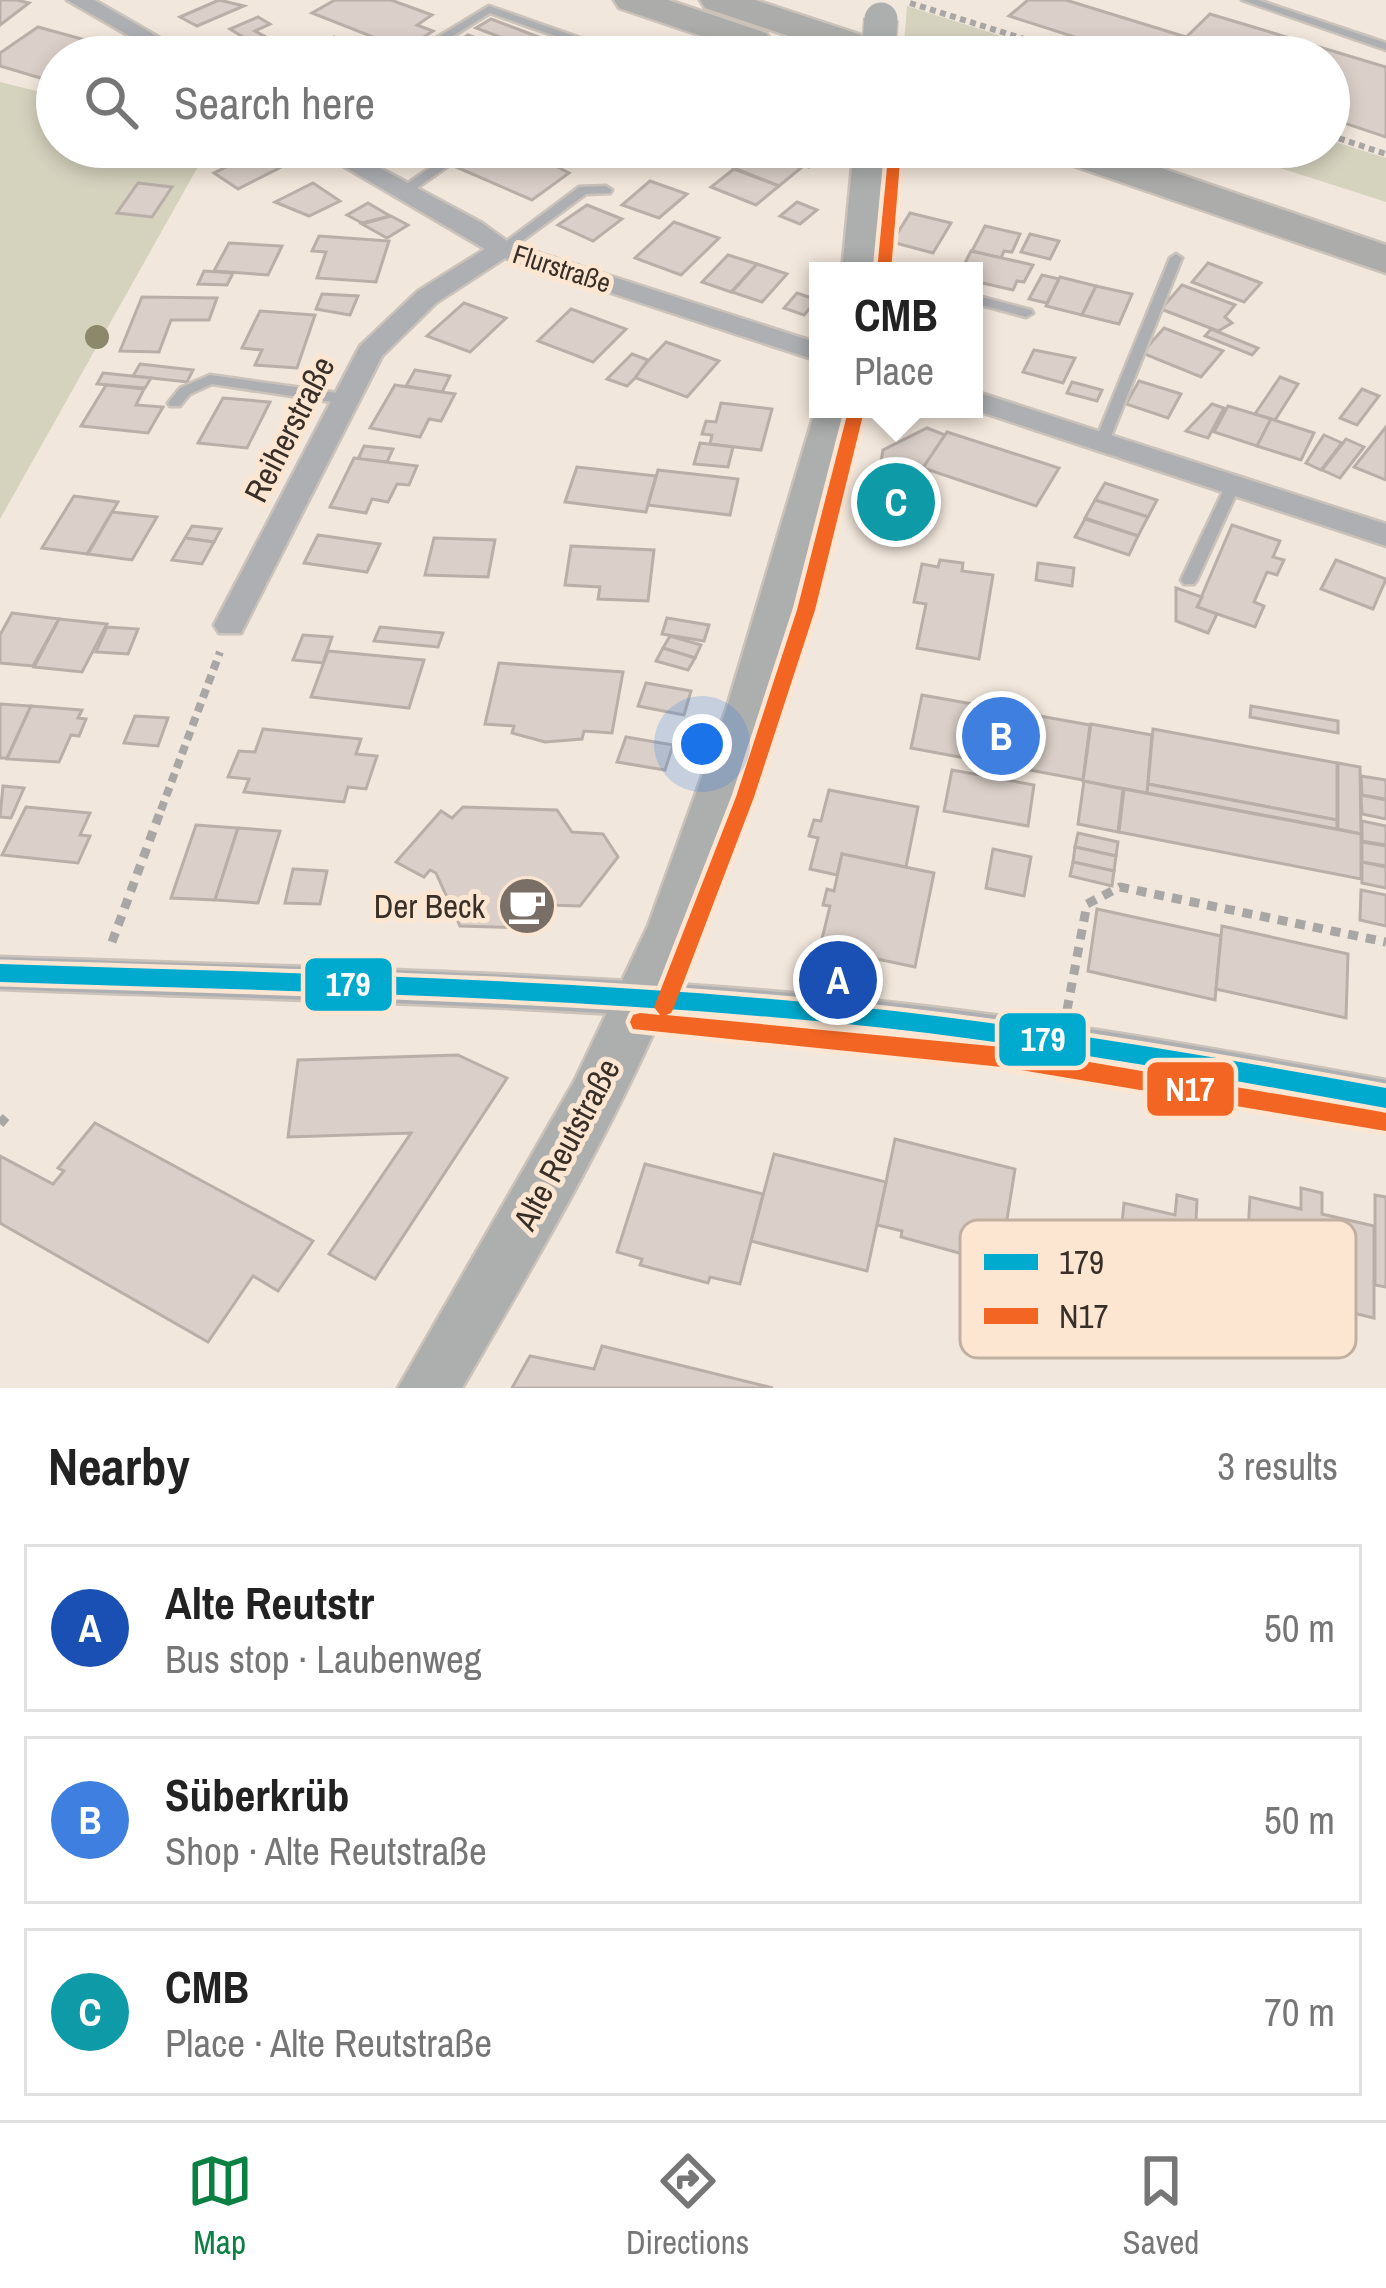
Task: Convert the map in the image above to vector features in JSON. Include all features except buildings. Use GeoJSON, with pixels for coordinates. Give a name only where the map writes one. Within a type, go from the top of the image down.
{"type":"FeatureCollection","features":[{"type":"Feature","properties":{"kind":"highway"},"geometry":{"type":"LineString","coordinates":[[632,0],[737,36]]}},
{"type":"Feature","properties":{"kind":"highway"},"geometry":{"type":"LineString","coordinates":[[718,0],[827,36]]}},
{"type":"Feature","properties":{"kind":"highway"},"geometry":{"type":"LineString","coordinates":[[1121,168],[1386,260]]}},
{"type":"Feature","properties":{"kind":"highway"},"geometry":{"type":"LineString","coordinates":[[1226,168],[1386,221]]}},
{"type":"Feature","properties":{"kind":"main road"},"geometry":{"type":"LineString","coordinates":[[883,36],[889,6]]}},
{"type":"Feature","properties":{"kind":"main road"},"geometry":{"type":"LineString","coordinates":[[865,262],[869,168]]}},
{"type":"Feature","properties":{"kind":"main road","name":"Alte Reutstraße"},"geometry":{"type":"LineString","coordinates":[[428,1388],[529,1216],[642,998],[723,788],[776,623],[830,418]]}},
{"type":"Feature","properties":{"kind":"street"},"geometry":{"type":"LineString","coordinates":[[78,0],[144,36]]}},
{"type":"Feature","properties":{"kind":"street","name":"Flurstraße"},"geometry":{"type":"LineString","coordinates":[[360,168],[473,228],[502,249],[809,349]]}},
{"type":"Feature","properties":{"kind":"street","name":"Reiherstraße"},"geometry":{"type":"LineString","coordinates":[[230,625],[370,352],[427,297],[502,249]]}},
{"type":"Feature","properties":{"kind":"street"},"geometry":{"type":"LineString","coordinates":[[983,403],[1386,535]]}},
{"type":"Feature","properties":{"kind":"street"},"geometry":{"type":"LineString","coordinates":[[0,973],[642,998],[837,1014],[1061,1041],[1386,1098]]}},
{"type":"Feature","properties":{"kind":"lane"},"geometry":{"type":"LineString","coordinates":[[1247,0],[1386,47]]}},
{"type":"Feature","properties":{"kind":"lane"},"geometry":{"type":"LineString","coordinates":[[446,36],[490,9],[566,36]]}},
{"type":"Feature","properties":{"kind":"lane"},"geometry":{"type":"LineString","coordinates":[[403,192],[438,168]]}},
{"type":"Feature","properties":{"kind":"lane"},"geometry":{"type":"LineString","coordinates":[[502,249],[583,190],[606,190]]}},
{"type":"Feature","properties":{"kind":"lane"},"geometry":{"type":"LineString","coordinates":[[1103,439],[1176,257]]}},
{"type":"Feature","properties":{"kind":"lane"},"geometry":{"type":"LineString","coordinates":[[983,301],[1026,313]]}},
{"type":"Feature","properties":{"kind":"lane"},"geometry":{"type":"LineString","coordinates":[[176,403],[184,391],[210,379],[345,399]]}},
{"type":"Feature","properties":{"kind":"lane"},"geometry":{"type":"LineString","coordinates":[[1189,580],[1234,483]]}},
{"type":"Feature","properties":{"kind":"path"},"geometry":{"type":"LineString","coordinates":[[889,6],[1002,36]]}},
{"type":"Feature","properties":{"kind":"path"},"geometry":{"type":"LineString","coordinates":[[1350,143],[1386,154]]}},
{"type":"Feature","properties":{"kind":"path"},"geometry":{"type":"LineString","coordinates":[[99,977],[230,625]]}},
{"type":"Feature","properties":{"kind":"path"},"geometry":{"type":"LineString","coordinates":[[1061,1041],[1087,904],[1120,887],[1386,942]]}},
{"type":"Feature","properties":{"kind":"shaded area"},"geometry":{"type":"Polygon","coordinates":[[[907,6],[1002,36],[905,36],[907,6]]]}},
{"type":"Feature","properties":{"kind":"shaded area"},"geometry":{"type":"Polygon","coordinates":[[[0,82],[36,91],[36,168],[197,168],[0,519],[0,82]]]}},
{"type":"Feature","properties":{"kind":"shaded area"},"geometry":{"type":"Polygon","coordinates":[[[1350,147],[1386,158],[1386,202],[1280,168],[1350,168],[1350,147]]]}},
{"type":"Feature","properties":{"kind":"transit line","name":"N17"},"geometry":{"type":"LineString","coordinates":[[885,262],[892,168]]}},
{"type":"Feature","properties":{"kind":"transit line","name":"N17"},"geometry":{"type":"LineString","coordinates":[[664,1007],[745,797],[806,610],[854,418]]}},
{"type":"Feature","properties":{"kind":"transit line","name":"179"},"geometry":{"type":"LineString","coordinates":[[0,973],[524,992],[837,1014],[1044,1040],[1386,1098]]}},
{"type":"Feature","properties":{"kind":"transit line","name":"N17"},"geometry":{"type":"LineString","coordinates":[[640,1022],[1002,1057],[1382,1122]]}},
{"type":"Feature","properties":{"kind":"place","name":"CMB"},"geometry":{"type":"Point","coordinates":[896,502]}},
{"type":"Feature","properties":{"kind":"place","name":"Süberkrüb"},"geometry":{"type":"Point","coordinates":[1001,736]}},
{"type":"Feature","properties":{"kind":"place","name":"Der Beck"},"geometry":{"type":"Point","coordinates":[527,906]}},
{"type":"Feature","properties":{"kind":"place","name":"Alte Reutstr"},"geometry":{"type":"Point","coordinates":[838,980]}}]}
